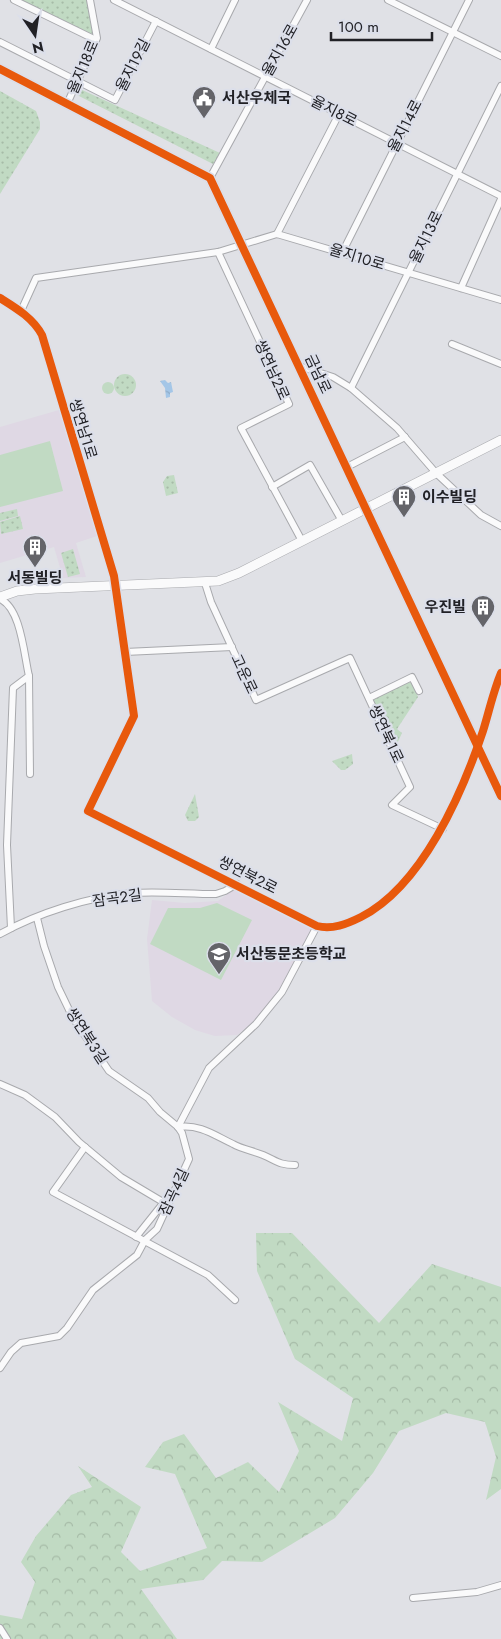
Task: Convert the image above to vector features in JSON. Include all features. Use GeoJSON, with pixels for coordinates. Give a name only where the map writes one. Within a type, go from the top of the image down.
{"type":"FeatureCollection","features":[{"type":"Feature","properties":{"kind":"street"},"geometry":{"type":"LineString","coordinates":[[14,0],[96,40]]}},
{"type":"Feature","properties":{"kind":"street","name":"율지18로"},"geometry":{"type":"LineString","coordinates":[[67,104],[96,40],[90,0]]}},
{"type":"Feature","properties":{"kind":"street","name":"율지8로"},"geometry":{"type":"LineString","coordinates":[[114,0],[501,197],[461,288]]}},
{"type":"Feature","properties":{"kind":"street"},"geometry":{"type":"LineString","coordinates":[[211,49],[235,0]]}},
{"type":"Feature","properties":{"kind":"street","name":"율지16로"},"geometry":{"type":"LineString","coordinates":[[210,178],[308,0]]}},
{"type":"Feature","properties":{"kind":"street","name":"율지14로"},"geometry":{"type":"LineString","coordinates":[[342,253],[469,0]]}},
{"type":"Feature","properties":{"kind":"street"},"geometry":{"type":"LineString","coordinates":[[392,1],[501,56]]}},
{"type":"Feature","properties":{"kind":"street","name":"율지19길"},"geometry":{"type":"LineString","coordinates":[[0,42],[115,100],[156,21]]}},
{"type":"Feature","properties":{"kind":"street"},"geometry":{"type":"LineString","coordinates":[[0,69],[210,178]]}},
{"type":"Feature","properties":{"kind":"street","name":"율지13로"},"geometry":{"type":"LineString","coordinates":[[351,388],[501,86]]}},
{"type":"Feature","properties":{"kind":"street"},"geometry":{"type":"LineString","coordinates":[[21,311],[36,278],[218,252],[277,234],[339,114]]}},
{"type":"Feature","properties":{"kind":"street","name":"금남로"},"geometry":{"type":"LineString","coordinates":[[210,178],[501,796]]}},
{"type":"Feature","properties":{"kind":"street","name":"율지10로"},"geometry":{"type":"LineString","coordinates":[[277,234],[501,300]]}},
{"type":"Feature","properties":{"kind":"street","name":"쌍연남2로"},"geometry":{"type":"LineString","coordinates":[[218,252],[289,404],[241,428],[302,541]]}},
{"type":"Feature","properties":{"kind":"street","name":"쌍연남1로"},"geometry":{"type":"LineString","coordinates":[[0,298],[21,311],[38,328],[42,335],[116,585],[125,652]]}},
{"type":"Feature","properties":{"kind":"street"},"geometry":{"type":"LineString","coordinates":[[452,344],[501,364]]}},
{"type":"Feature","properties":{"kind":"street"},"geometry":{"type":"LineString","coordinates":[[299,366],[333,377],[351,388],[380,412],[405,437],[436,473],[481,515],[501,526]]}},
{"type":"Feature","properties":{"kind":"street"},"geometry":{"type":"LineString","coordinates":[[347,467],[405,437]]}},
{"type":"Feature","properties":{"kind":"street"},"geometry":{"type":"LineString","coordinates":[[0,598],[30,589],[204,582],[229,577],[501,440]]}},
{"type":"Feature","properties":{"kind":"street"},"geometry":{"type":"LineString","coordinates":[[272,486],[310,466],[342,521]]}},
{"type":"Feature","properties":{"kind":"street","name":"고운로"},"geometry":{"type":"LineString","coordinates":[[204,582],[256,700],[350,658]]}},
{"type":"Feature","properties":{"kind":"street"},"geometry":{"type":"LineString","coordinates":[[0,598],[10,605],[16,616],[29,676],[30,774]]}},
{"type":"Feature","properties":{"kind":"street"},"geometry":{"type":"LineString","coordinates":[[125,652],[232,647]]}},
{"type":"Feature","properties":{"kind":"street","name":"쌍연북2로"},"geometry":{"type":"LineString","coordinates":[[125,652],[134,716],[88,811],[237,884],[317,926]]}},
{"type":"Feature","properties":{"kind":"street","name":"쌍연북1로"},"geometry":{"type":"LineString","coordinates":[[350,658],[410,787],[392,805],[443,829]]}},
{"type":"Feature","properties":{"kind":"street"},"geometry":{"type":"LineString","coordinates":[[178,1127],[209,1068],[256,1024],[282,992],[317,926],[330,927],[345,924],[386,902],[400,888],[443,829],[477,747],[501,673]]}},
{"type":"Feature","properties":{"kind":"street"},"geometry":{"type":"LineString","coordinates":[[11,928],[7,845],[13,688],[29,676]]}},
{"type":"Feature","properties":{"kind":"street"},"geometry":{"type":"LineString","coordinates":[[369,698],[412,677],[418,691]]}},
{"type":"Feature","properties":{"kind":"street","name":"잠곡2길"},"geometry":{"type":"LineString","coordinates":[[0,934],[37,918],[100,898],[132,893],[216,894],[237,884]]}},
{"type":"Feature","properties":{"kind":"street","name":"쌍연북3길"},"geometry":{"type":"LineString","coordinates":[[37,918],[58,987],[73,1018],[109,1071],[148,1098],[160,1112],[178,1127]]}},
{"type":"Feature","properties":{"kind":"street"},"geometry":{"type":"LineString","coordinates":[[0,1084],[25,1095],[55,1117],[85,1147],[121,1177],[166,1204],[136,1237]]}},
{"type":"Feature","properties":{"kind":"street"},"geometry":{"type":"LineString","coordinates":[[178,1127],[205,1128],[234,1145],[264,1155],[281,1165],[295,1164]]}},
{"type":"Feature","properties":{"kind":"street","name":"잠곡4길"},"geometry":{"type":"LineString","coordinates":[[0,1368],[10,1352],[21,1343],[59,1336],[67,1328],[94,1290],[137,1255],[144,1241],[157,1229],[166,1204],[189,1159],[182,1133],[178,1127]]}},
{"type":"Feature","properties":{"kind":"street"},"geometry":{"type":"LineString","coordinates":[[85,1147],[53,1192],[208,1275],[235,1300]]}},
{"type":"Feature","properties":{"kind":"street"},"geometry":{"type":"LineString","coordinates":[[413,1598],[477,1592],[501,1585]]}},
{"type":"Feature","properties":{"kind":"street"},"geometry":{"type":"LineString","coordinates":[[0,1628],[7,1639]]}},
{"type":"Feature","properties":{"kind":"shaded area"},"geometry":{"type":"Polygon","coordinates":[[[59,410],[97,536],[76,543],[86,577],[63,578],[54,547],[0,563],[0,427],[59,410]]]}},
{"type":"Feature","properties":{"kind":"shaded area","name":"서산동문초등학교"},"geometry":{"type":"Polygon","coordinates":[[[238,886],[313,928],[281,989],[255,1022],[237,1035],[215,1036],[195,1030],[172,1017],[152,1001],[147,939],[152,900],[185,903],[218,901],[238,886]]]}},
{"type":"Feature","properties":{"kind":"green space"},"geometry":{"type":"Polygon","coordinates":[[[21,0],[88,0],[94,35],[21,0]]]}},
{"type":"Feature","properties":{"kind":"green space"},"geometry":{"type":"Polygon","coordinates":[[[80,89],[220,153],[213,164],[77,95],[80,89]]]}},
{"type":"Feature","properties":{"kind":"green space"},"geometry":{"type":"Polygon","coordinates":[[[0,91],[36,111],[40,122],[40,129],[0,194],[0,91]]]}},
{"type":"Feature","properties":{"kind":"green space"},"geometry":{"type":"Polygon","coordinates":[[[125,374],[133,377],[136,385],[133,393],[125,396],[117,393],[114,385],[117,377],[125,374]]]}},
{"type":"Feature","properties":{"kind":"green space"},"geometry":{"type":"Polygon","coordinates":[[[108,382],[114,388],[108,394],[102,388],[108,382]]]}},
{"type":"Feature","properties":{"kind":"green space"},"geometry":{"type":"Polygon","coordinates":[[[50,441],[63,491],[0,507],[0,455],[50,441]]]}},
{"type":"Feature","properties":{"kind":"green space"},"geometry":{"type":"Polygon","coordinates":[[[174,475],[178,493],[166,496],[163,482],[167,476],[174,475]]]}},
{"type":"Feature","properties":{"kind":"green space"},"geometry":{"type":"Polygon","coordinates":[[[17,509],[18,516],[0,521],[0,513],[17,509]]]}},
{"type":"Feature","properties":{"kind":"green space"},"geometry":{"type":"Polygon","coordinates":[[[20,516],[23,529],[1,534],[0,522],[20,516]]]}},
{"type":"Feature","properties":{"kind":"green space"},"geometry":{"type":"Polygon","coordinates":[[[73,549],[80,574],[68,577],[61,553],[73,549]]]}},
{"type":"Feature","properties":{"kind":"green space"},"geometry":{"type":"Polygon","coordinates":[[[408,682],[413,683],[418,697],[397,729],[402,733],[395,748],[373,702],[375,697],[408,682]]]}},
{"type":"Feature","properties":{"kind":"green space"},"geometry":{"type":"Polygon","coordinates":[[[352,754],[353,764],[345,770],[341,770],[332,761],[352,754]]]}},
{"type":"Feature","properties":{"kind":"green space"},"geometry":{"type":"Polygon","coordinates":[[[195,794],[199,817],[195,821],[188,821],[185,815],[195,794]]]}},
{"type":"Feature","properties":{"kind":"green space"},"geometry":{"type":"Polygon","coordinates":[[[217,903],[252,920],[221,980],[150,944],[168,908],[200,908],[217,903]]]}},
{"type":"Feature","properties":{"kind":"green space"},"geometry":{"type":"Polygon","coordinates":[[[256,1233],[292,1233],[379,1323],[432,1264],[501,1287],[501,1489],[486,1500],[496,1457],[485,1422],[446,1413],[399,1431],[373,1473],[335,1518],[262,1562],[222,1561],[203,1580],[141,1589],[177,1639],[0,1639],[0,1615],[22,1619],[35,1582],[21,1562],[36,1536],[71,1495],[92,1487],[78,1466],[141,1507],[121,1552],[140,1571],[207,1548],[175,1474],[145,1467],[163,1442],[184,1434],[216,1478],[248,1462],[279,1492],[299,1451],[278,1402],[342,1441],[353,1398],[295,1359],[257,1271],[256,1233]]]}},
{"type":"Feature","properties":{"kind":"water"},"geometry":{"type":"Polygon","coordinates":[[[165,380],[168,383],[171,382],[173,392],[170,393],[170,397],[166,398],[165,388],[160,381],[165,380]]]}},
{"type":"Feature","properties":{"kind":"cycle path"},"geometry":{"type":"LineString","coordinates":[[0,69],[210,178],[501,796]]}},
{"type":"Feature","properties":{"kind":"cycle path"},"geometry":{"type":"LineString","coordinates":[[0,298],[29,318],[42,335],[114,576],[134,716],[88,811],[317,926],[334,927],[345,924],[361,917],[383,903],[403,884],[437,836],[464,782],[483,731],[501,673]]}},
{"type":"Feature","properties":{"kind":"place","name":"서산우체국"},"geometry":{"type":"Point","coordinates":[204,119]}},
{"type":"Feature","properties":{"kind":"place","name":"이수빌딩"},"geometry":{"type":"Point","coordinates":[404,518]}},
{"type":"Feature","properties":{"kind":"place","name":"서동빌딩"},"geometry":{"type":"Point","coordinates":[35,568]}},
{"type":"Feature","properties":{"kind":"place","name":"우진빌"},"geometry":{"type":"Point","coordinates":[483,628]}},
{"type":"Feature","properties":{"kind":"place","name":"서산동문초등학교"},"geometry":{"type":"Point","coordinates":[219,975]}}]}
